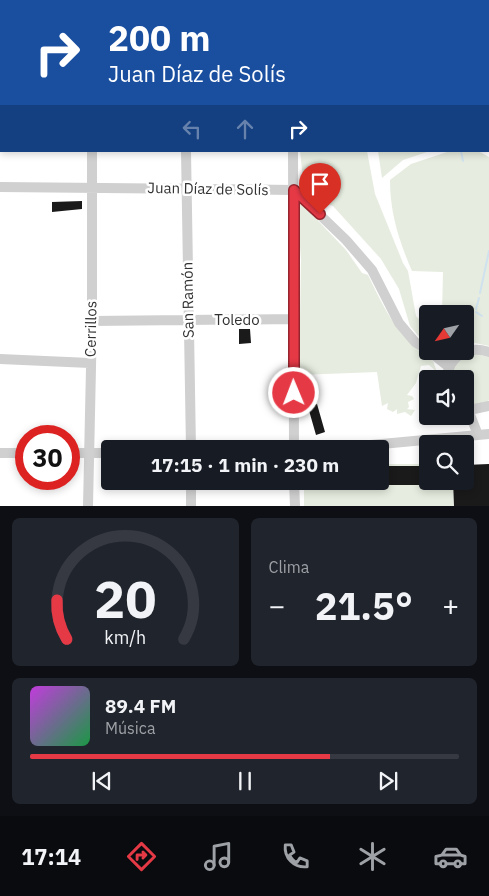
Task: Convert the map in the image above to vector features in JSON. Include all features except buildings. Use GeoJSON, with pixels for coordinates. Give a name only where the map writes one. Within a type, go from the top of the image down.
{"type":"FeatureCollection","features":[{"type":"Feature","properties":{"kind":"street","name":"Cerrillos"},"geometry":{"type":"LineString","coordinates":[[88,506],[92,321],[92,152]]}},
{"type":"Feature","properties":{"kind":"street","name":"San Ramón"},"geometry":{"type":"LineString","coordinates":[[186,152],[191,440]]}},
{"type":"Feature","properties":{"kind":"street"},"geometry":{"type":"LineString","coordinates":[[293,152],[294,440]]}},
{"type":"Feature","properties":{"kind":"street","name":"Juan Díaz de Solís"},"geometry":{"type":"LineString","coordinates":[[0,188],[294,190]]}},
{"type":"Feature","properties":{"kind":"street"},"geometry":{"type":"LineString","coordinates":[[294,190],[333,227],[372,270],[399,323],[419,345]]}},
{"type":"Feature","properties":{"kind":"street","name":"Toledo"},"geometry":{"type":"LineString","coordinates":[[92,321],[293,319]]}},
{"type":"Feature","properties":{"kind":"street"},"geometry":{"type":"LineString","coordinates":[[448,370],[454,359],[466,351],[482,350],[489,352]]}},
{"type":"Feature","properties":{"kind":"street"},"geometry":{"type":"LineString","coordinates":[[0,359],[90,363]]}},
{"type":"Feature","properties":{"kind":"street"},"geometry":{"type":"LineString","coordinates":[[440,360],[449,367]]}},
{"type":"Feature","properties":{"kind":"street"},"geometry":{"type":"LineString","coordinates":[[474,409],[489,406]]}},
{"type":"Feature","properties":{"kind":"street"},"geometry":{"type":"LineString","coordinates":[[474,425],[478,435]]}},
{"type":"Feature","properties":{"kind":"street"},"geometry":{"type":"LineString","coordinates":[[389,443],[489,434]]}},
{"type":"Feature","properties":{"kind":"street"},"geometry":{"type":"LineString","coordinates":[[0,454],[15,453]]}},
{"type":"Feature","properties":{"kind":"street"},"geometry":{"type":"LineString","coordinates":[[80,453],[101,453]]}},
{"type":"Feature","properties":{"kind":"street"},"geometry":{"type":"LineString","coordinates":[[191,490],[191,506]]}},
{"type":"Feature","properties":{"kind":"street"},"geometry":{"type":"LineString","coordinates":[[294,490],[295,506]]}},
{"type":"Feature","properties":{"kind":"shaded area"},"geometry":{"type":"Polygon","coordinates":[[[300,152],[367,152],[375,194],[408,271],[416,316],[419,319],[419,337],[410,326],[399,289],[381,259],[333,206],[321,202],[309,190],[303,179],[300,152]]]}},
{"type":"Feature","properties":{"kind":"shaded area"},"geometry":{"type":"Polygon","coordinates":[[[378,152],[427,152],[403,160],[382,178],[378,152]]]}},
{"type":"Feature","properties":{"kind":"shaded area"},"geometry":{"type":"Polygon","coordinates":[[[447,152],[480,152],[489,157],[489,346],[474,343],[474,305],[442,305],[443,272],[412,271],[399,238],[390,192],[390,180],[411,164],[447,152]]]}},
{"type":"Feature","properties":{"kind":"shaded area"},"geometry":{"type":"Polygon","coordinates":[[[301,203],[346,250],[362,273],[368,275],[394,323],[419,350],[419,360],[433,361],[436,370],[429,365],[421,366],[416,383],[407,395],[412,396],[414,399],[408,402],[409,407],[407,409],[415,410],[411,416],[405,412],[397,414],[397,409],[393,412],[387,409],[388,403],[382,406],[377,372],[299,375],[301,260],[297,206],[301,203]]]}},
{"type":"Feature","properties":{"kind":"shaded area"},"geometry":{"type":"Polygon","coordinates":[[[474,353],[489,357],[489,400],[484,405],[474,404],[474,370],[452,370],[454,364],[461,360],[474,360],[474,353]]]}},
{"type":"Feature","properties":{"kind":"shaded area"},"geometry":{"type":"Polygon","coordinates":[[[389,464],[419,464],[419,490],[453,490],[454,506],[304,506],[304,490],[389,490],[389,464]]]}},
{"type":"Feature","properties":{"kind":"waterway"},"geometry":{"type":"LineString","coordinates":[[461,152],[463,161]]}},
{"type":"Feature","properties":{"kind":"waterway"},"geometry":{"type":"LineString","coordinates":[[480,293],[489,251]]}},
{"type":"Feature","properties":{"kind":"waterway"},"geometry":{"type":"LineString","coordinates":[[476,309],[479,298]]}},
{"type":"Feature","properties":{"kind":"waterway"},"geometry":{"type":"LineString","coordinates":[[476,312],[482,316]]}},
{"type":"Feature","properties":{"kind":"route"},"geometry":{"type":"LineString","coordinates":[[294,393],[294,190],[320,214]]}}]}
